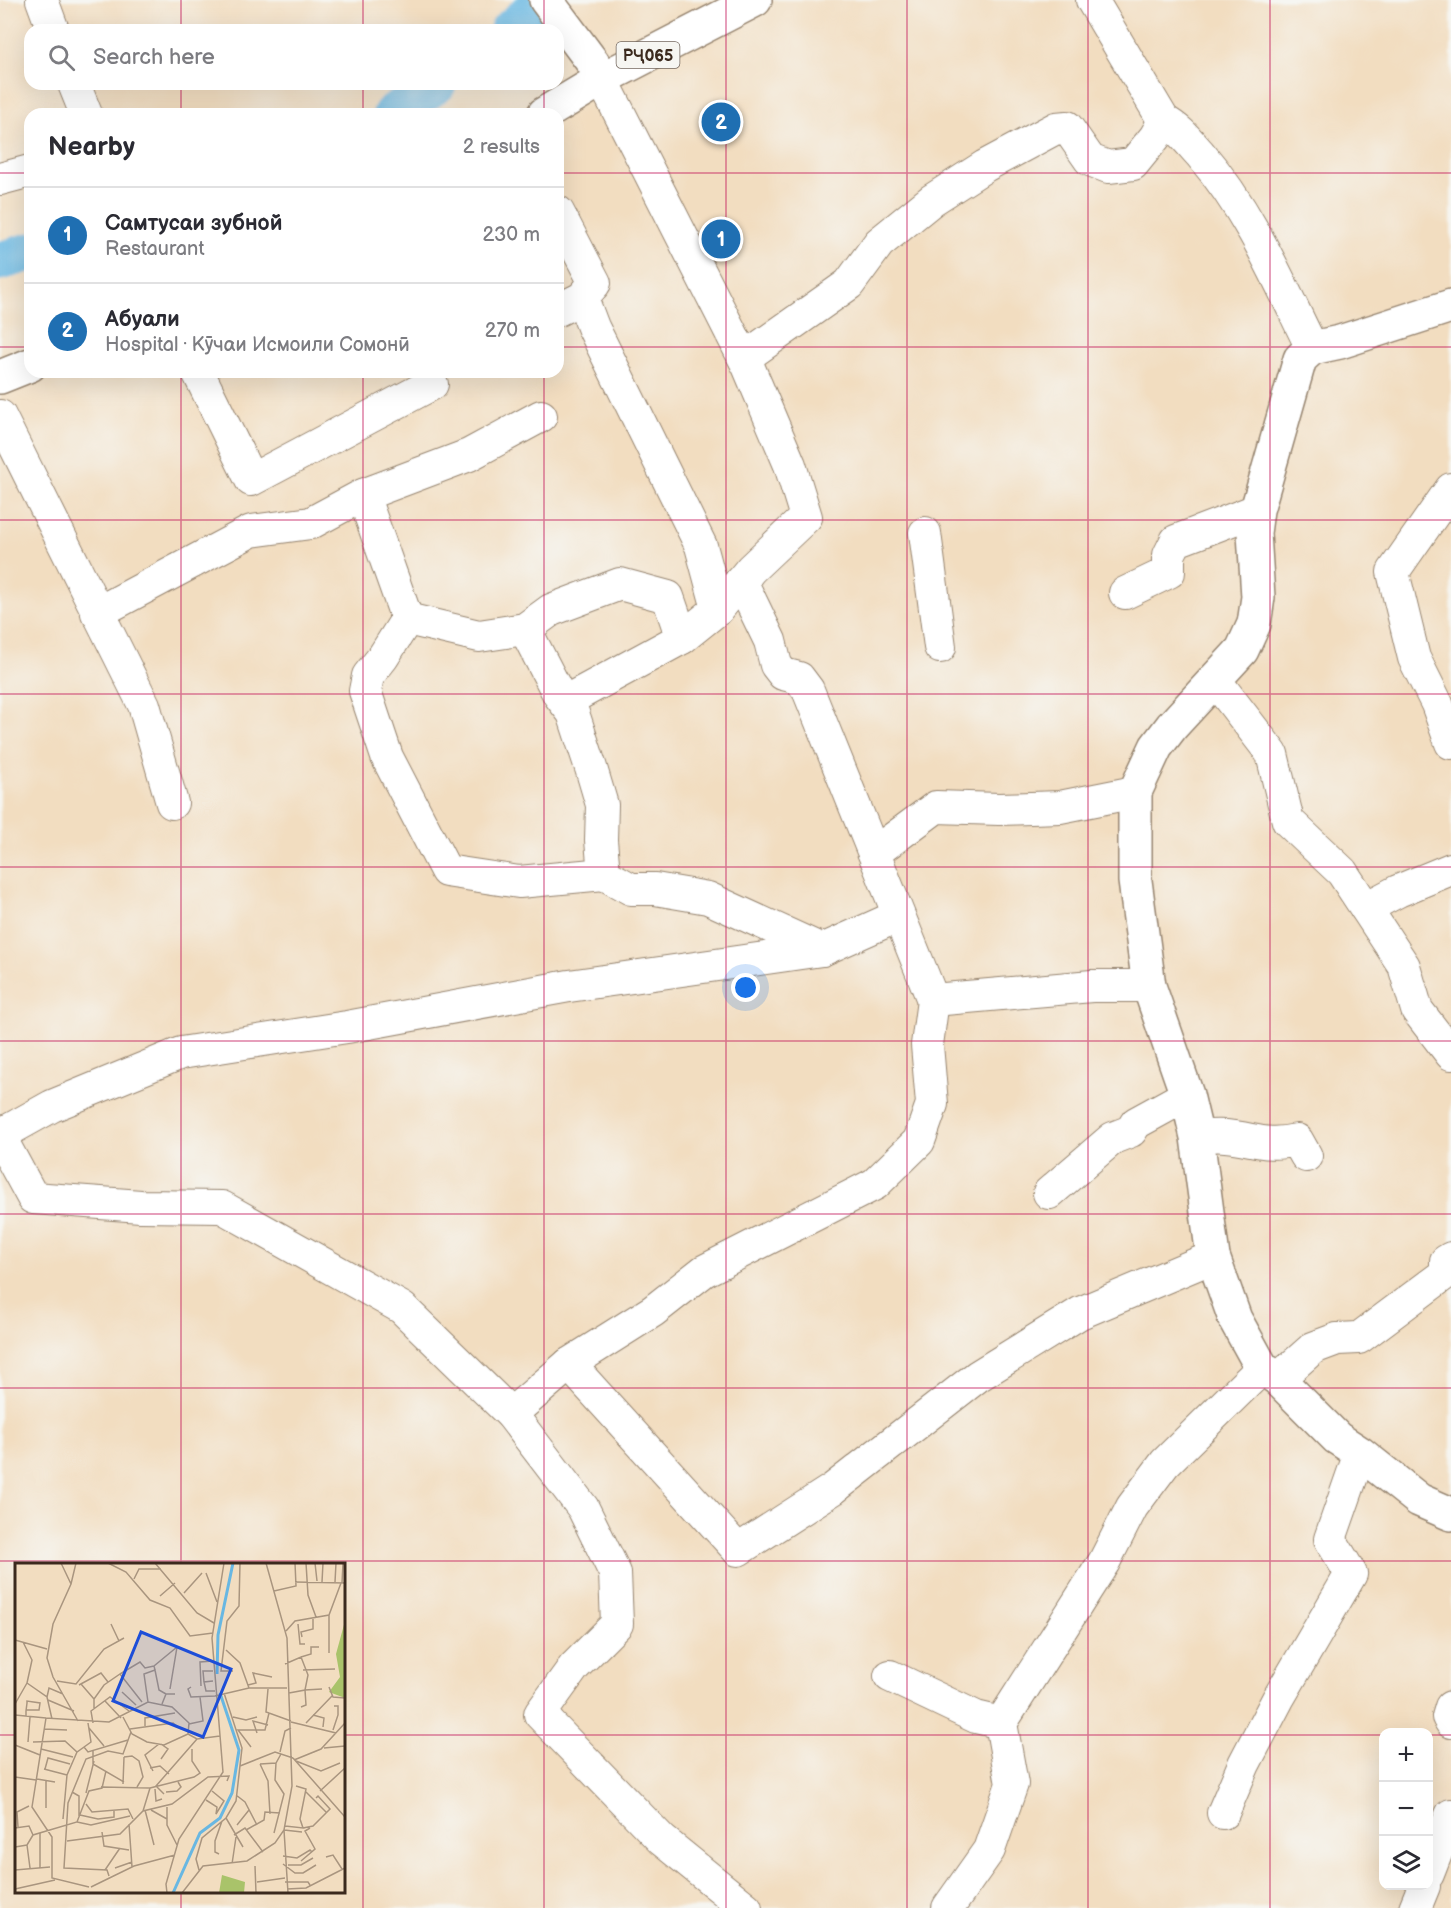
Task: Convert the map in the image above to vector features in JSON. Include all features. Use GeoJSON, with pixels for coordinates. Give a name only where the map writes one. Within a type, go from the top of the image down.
{"type":"FeatureCollection","features":[{"type":"Feature","properties":{"kind":"main road"},"geometry":{"type":"LineString","coordinates":[[546,0],[564,24]]}},
{"type":"Feature","properties":{"kind":"main road","name":"РҶ065"},"geometry":{"type":"LineString","coordinates":[[552,108],[598,71],[755,0]]}},
{"type":"Feature","properties":{"kind":"main road"},"geometry":{"type":"LineString","coordinates":[[564,25],[598,71]]}},
{"type":"Feature","properties":{"kind":"main road"},"geometry":{"type":"LineString","coordinates":[[1451,306],[1340,342],[1312,348],[1300,359],[1257,510],[1254,533],[1258,597],[1254,624],[1242,650],[1172,726],[1156,747],[1135,792],[1136,881],[1149,986],[1186,1095],[1197,1137],[1214,1257],[1235,1319],[1270,1374],[1337,1438],[1360,1453],[1419,1500],[1451,1514]]}},
{"type":"Feature","properties":{"kind":"main road"},"geometry":{"type":"LineString","coordinates":[[0,377],[24,367]]}},
{"type":"Feature","properties":{"kind":"street"},"geometry":{"type":"LineString","coordinates":[[42,0],[51,24]]}},
{"type":"Feature","properties":{"kind":"street"},"geometry":{"type":"LineString","coordinates":[[1092,0],[1164,121],[1176,128],[1220,177],[1256,232],[1312,348]]}},
{"type":"Feature","properties":{"kind":"street"},"geometry":{"type":"LineString","coordinates":[[566,701],[682,638],[718,609],[751,569],[807,517],[790,465],[744,358],[598,71]]}},
{"type":"Feature","properties":{"kind":"street"},"geometry":{"type":"LineString","coordinates":[[76,90],[84,108]]}},
{"type":"Feature","properties":{"kind":"street"},"geometry":{"type":"LineString","coordinates":[[744,358],[849,284],[879,243],[932,200],[985,166],[1056,128],[1067,127],[1090,160],[1108,167],[1133,164],[1155,137],[1164,121]]}},
{"type":"Feature","properties":{"kind":"street"},"geometry":{"type":"LineString","coordinates":[[0,179],[24,173]]}},
{"type":"Feature","properties":{"kind":"street"},"geometry":{"type":"LineString","coordinates":[[564,224],[595,283],[570,304],[594,327],[701,546],[718,609]]}},
{"type":"Feature","properties":{"kind":"street"},"geometry":{"type":"LineString","coordinates":[[201,378],[251,480],[430,378]]}},
{"type":"Feature","properties":{"kind":"street"},"geometry":{"type":"LineString","coordinates":[[0,416],[144,705],[172,803]]}},
{"type":"Feature","properties":{"kind":"street"},"geometry":{"type":"LineString","coordinates":[[97,613],[251,531],[311,523],[363,495],[469,455],[541,416]]}},
{"type":"Feature","properties":{"kind":"street"},"geometry":{"type":"LineString","coordinates":[[1451,489],[1393,572],[1414,658],[1437,704],[1451,743]]}},
{"type":"Feature","properties":{"kind":"street"},"geometry":{"type":"LineString","coordinates":[[363,495],[407,619]]}},
{"type":"Feature","properties":{"kind":"street"},"geometry":{"type":"LineString","coordinates":[[1125,593],[1169,573],[1169,555],[1176,541],[1257,510]]}},
{"type":"Feature","properties":{"kind":"street"},"geometry":{"type":"LineString","coordinates":[[925,533],[940,647]]}},
{"type":"Feature","properties":{"kind":"street"},"geometry":{"type":"LineString","coordinates":[[512,1414],[569,1365],[653,1311],[704,1271],[875,1184],[920,1141],[932,1104],[927,1045],[933,1000],[808,690],[799,678],[783,674],[776,665],[770,641],[741,581]]}},
{"type":"Feature","properties":{"kind":"street"},"geometry":{"type":"LineString","coordinates":[[407,619],[479,636],[525,629],[550,609],[620,584],[668,597],[682,638]]}},
{"type":"Feature","properties":{"kind":"street"},"geometry":{"type":"LineString","coordinates":[[407,619],[368,676],[365,691],[387,757],[446,871],[519,882],[604,874],[631,889],[655,889],[708,898],[822,950]]}},
{"type":"Feature","properties":{"kind":"street"},"geometry":{"type":"LineString","coordinates":[[525,629],[559,695],[566,701],[573,713],[602,805],[601,840],[604,874]]}},
{"type":"Feature","properties":{"kind":"street"},"geometry":{"type":"LineString","coordinates":[[1215,680],[1272,754],[1288,821],[1341,872],[1404,966],[1417,1010],[1451,1054]]}},
{"type":"Feature","properties":{"kind":"street"},"geometry":{"type":"LineString","coordinates":[[874,853],[936,807],[999,809],[1060,807],[1135,792]]}},
{"type":"Feature","properties":{"kind":"street"},"geometry":{"type":"LineString","coordinates":[[1366,908],[1398,891],[1451,869]]}},
{"type":"Feature","properties":{"kind":"street"},"geometry":{"type":"LineString","coordinates":[[746,1908],[662,1840],[540,1714],[574,1667],[617,1624],[615,1574],[583,1508],[512,1414],[402,1308],[222,1208],[141,1206],[33,1198],[0,1136],[52,1106],[181,1053],[347,1027],[569,986],[822,950],[898,916]]}},
{"type":"Feature","properties":{"kind":"street"},"geometry":{"type":"LineString","coordinates":[[933,1000],[1092,986],[1149,986]]}},
{"type":"Feature","properties":{"kind":"street"},"geometry":{"type":"LineString","coordinates":[[1049,1193],[1113,1138],[1131,1131],[1136,1123],[1186,1095]]}},
{"type":"Feature","properties":{"kind":"street"},"geometry":{"type":"LineString","coordinates":[[1197,1137],[1225,1135],[1277,1144],[1297,1140],[1306,1156]]}},
{"type":"Feature","properties":{"kind":"street"},"geometry":{"type":"LineString","coordinates":[[569,1365],[738,1550],[833,1489],[978,1376],[1071,1318],[1214,1257]]}},
{"type":"Feature","properties":{"kind":"street"},"geometry":{"type":"LineString","coordinates":[[948,1908],[989,1850],[1012,1784],[1001,1723],[1104,1562],[1132,1507],[1165,1463],[1270,1374],[1313,1348],[1337,1339],[1359,1338],[1446,1273],[1446,1261],[1451,1258]]}},
{"type":"Feature","properties":{"kind":"street"},"geometry":{"type":"LineString","coordinates":[[1223,1813],[1244,1764],[1278,1699],[1351,1574],[1330,1539],[1360,1453]]}},
{"type":"Feature","properties":{"kind":"street"},"geometry":{"type":"LineString","coordinates":[[890,1676],[976,1717],[1001,1723]]}},
{"type":"Feature","properties":{"kind":"street"},"geometry":{"type":"LineString","coordinates":[[1451,1707],[1448,1717],[1451,1722]]}},
{"type":"Feature","properties":{"kind":"street"},"geometry":{"type":"LineString","coordinates":[[1433,1861],[1451,1815]]}},
{"type":"Feature","properties":{"kind":"street"},"geometry":{"type":"LineString","coordinates":[[1416,1908],[1423,1890]]}},
{"type":"Feature","properties":{"kind":"waterway"},"geometry":{"type":"LineString","coordinates":[[516,24],[544,0]]}},
{"type":"Feature","properties":{"kind":"waterway"},"geometry":{"type":"LineString","coordinates":[[401,108],[428,90]]}},
{"type":"Feature","properties":{"kind":"waterway"},"geometry":{"type":"LineString","coordinates":[[0,261],[24,254]]}},
{"type":"Feature","properties":{"kind":"place","name":"Абуали"},"geometry":{"type":"Point","coordinates":[721,122]}},
{"type":"Feature","properties":{"kind":"place","name":"Самтусаи зубной"},"geometry":{"type":"Point","coordinates":[721,239]}}]}
